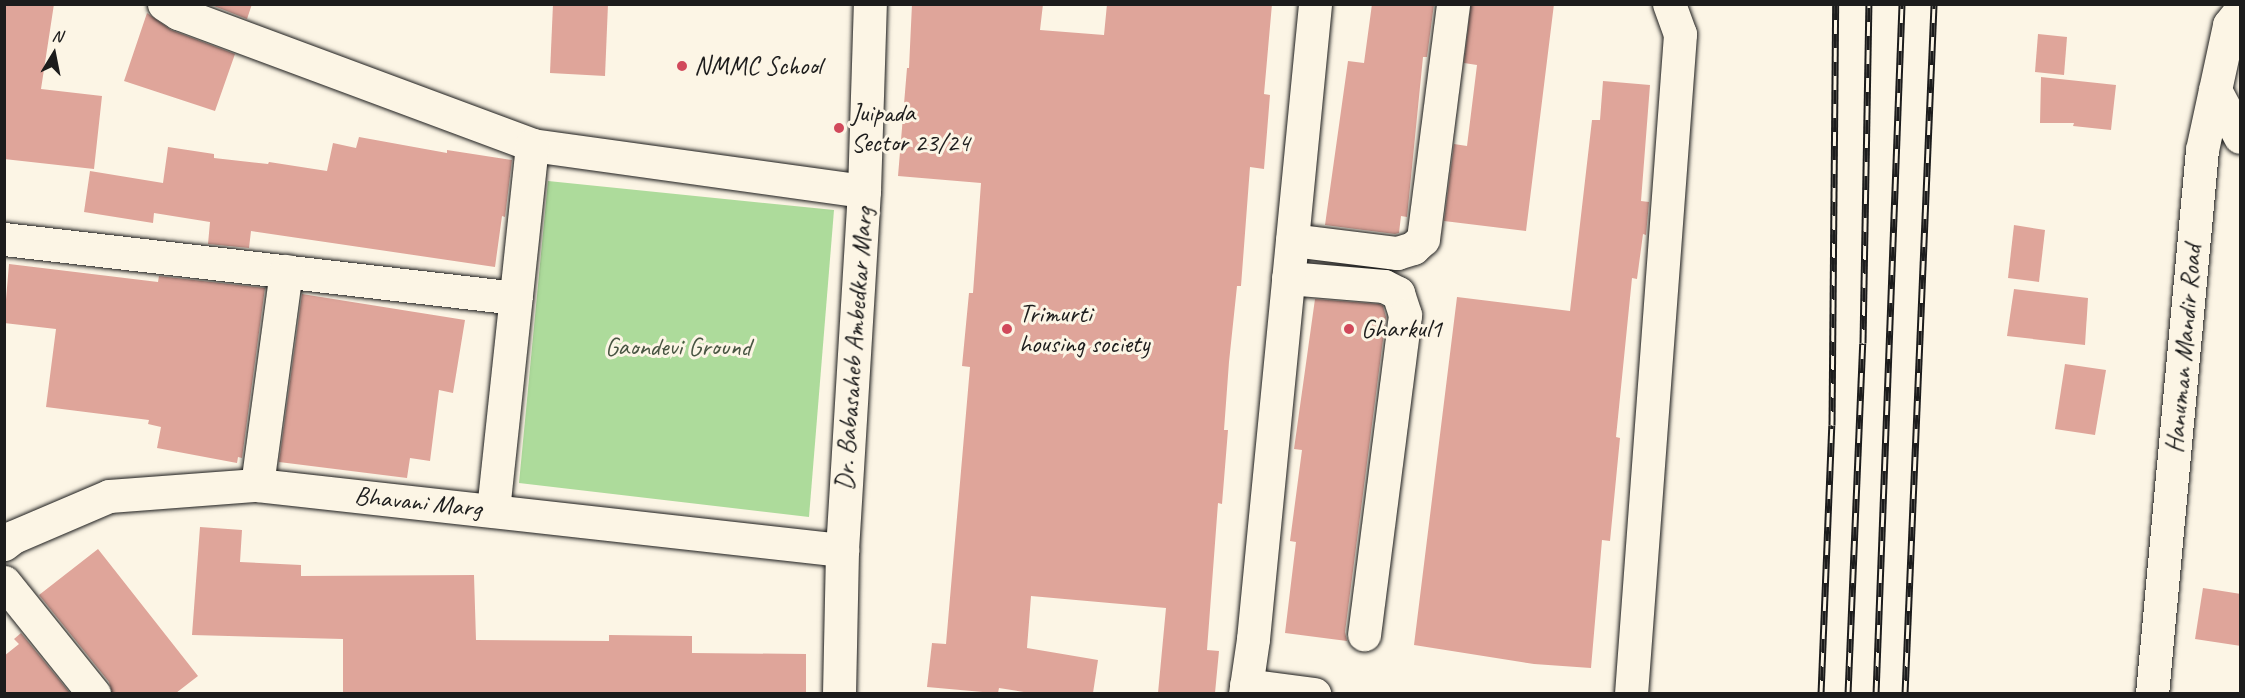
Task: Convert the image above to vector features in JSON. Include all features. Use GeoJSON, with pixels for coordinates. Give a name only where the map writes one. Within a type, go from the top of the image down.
{"type":"FeatureCollection","features":[{"type":"Feature","properties":{"kind":"street"},"geometry":{"type":"LineString","coordinates":[[164,4],[178,13],[532,146],[864,191]]}},
{"type":"Feature","properties":{"kind":"street","name":"Dr. Babasaheb Ambedkar Marg"},"geometry":{"type":"LineString","coordinates":[[839,693],[842,550],[864,191],[870,4]]}},
{"type":"Feature","properties":{"kind":"street"},"geometry":{"type":"LineString","coordinates":[[1314,693],[1259,690],[1288,278],[1315,4]]}},
{"type":"Feature","properties":{"kind":"street"},"geometry":{"type":"LineString","coordinates":[[1292,240],[1396,253],[1413,248],[1423,239],[1453,4]]}},
{"type":"Feature","properties":{"kind":"street"},"geometry":{"type":"LineString","coordinates":[[1631,693],[1680,34],[1669,4]]}},
{"type":"Feature","properties":{"kind":"street","name":"Hanuman Mandir Road"},"geometry":{"type":"LineString","coordinates":[[2152,693],[2202,150],[2229,25],[2241,12]]}},
{"type":"Feature","properties":{"kind":"street"},"geometry":{"type":"LineString","coordinates":[[2215,90],[2241,136]]}},
{"type":"Feature","properties":{"kind":"street"},"geometry":{"type":"LineString","coordinates":[[493,510],[532,146]]}},
{"type":"Feature","properties":{"kind":"street"},"geometry":{"type":"LineString","coordinates":[[4,239],[516,298]]}},
{"type":"Feature","properties":{"kind":"street"},"geometry":{"type":"LineString","coordinates":[[257,485],[286,272]]}},
{"type":"Feature","properties":{"kind":"street"},"geometry":{"type":"LineString","coordinates":[[1288,278],[1384,286],[1398,293],[1405,315],[1364,634]]}},
{"type":"Feature","properties":{"kind":"street","name":"Bhavani Marg"},"geometry":{"type":"LineString","coordinates":[[7,536],[109,496],[257,485],[842,550]]}},
{"type":"Feature","properties":{"kind":"street"},"geometry":{"type":"LineString","coordinates":[[4,582],[94,693]]}},
{"type":"Feature","properties":{"kind":"green space","name":"Gaondevi Ground"},"geometry":{"type":"Polygon","coordinates":[[[548,181],[834,210],[809,517],[519,483],[548,181]]]}},
{"type":"Feature","properties":{"kind":"building"},"geometry":{"type":"Polygon","coordinates":[[[4,4],[54,4],[41,89],[102,96],[94,169],[4,159],[4,4]]]}},
{"type":"Feature","properties":{"kind":"building"},"geometry":{"type":"Polygon","coordinates":[[[209,4],[252,4],[247,19],[209,4]]]}},
{"type":"Feature","properties":{"kind":"building"},"geometry":{"type":"Polygon","coordinates":[[[553,4],[608,4],[605,76],[550,73],[553,4]]]}},
{"type":"Feature","properties":{"kind":"building"},"geometry":{"type":"Polygon","coordinates":[[[912,4],[1043,4],[1040,30],[1104,35],[1107,4],[1272,4],[1264,94],[1270,95],[1264,169],[1250,167],[1241,286],[1237,286],[1229,362],[1224,430],[1228,430],[1222,504],[1218,503],[1207,650],[1219,651],[1215,693],[1158,693],[1166,608],[1031,596],[1027,648],[1098,660],[1093,693],[1030,693],[999,688],[998,693],[994,693],[927,687],[932,643],[946,644],[970,367],[962,366],[969,293],[973,293],[981,183],[898,176],[907,68],[909,68],[912,4]]]}},
{"type":"Feature","properties":{"kind":"building"},"geometry":{"type":"Polygon","coordinates":[[[1372,4],[1434,4],[1427,57],[1423,57],[1407,217],[1401,216],[1399,233],[1395,234],[1325,225],[1348,61],[1364,63],[1372,4]]]}},
{"type":"Feature","properties":{"kind":"building"},"geometry":{"type":"Polygon","coordinates":[[[1471,4],[1554,4],[1526,231],[1444,221],[1454,144],[1467,146],[1477,65],[1464,63],[1471,4]]]}},
{"type":"Feature","properties":{"kind":"building"},"geometry":{"type":"Polygon","coordinates":[[[147,13],[171,30],[235,54],[215,111],[124,81],[147,13]]]}},
{"type":"Feature","properties":{"kind":"building"},"geometry":{"type":"Polygon","coordinates":[[[2038,34],[2067,37],[2064,75],[2035,72],[2038,34]]]}},
{"type":"Feature","properties":{"kind":"building"},"geometry":{"type":"Polygon","coordinates":[[[2041,77],[2116,85],[2111,130],[2073,126],[2074,123],[2040,123],[2041,77]]]}},
{"type":"Feature","properties":{"kind":"building"},"geometry":{"type":"Polygon","coordinates":[[[1603,81],[1650,85],[1641,201],[1649,202],[1646,235],[1643,234],[1637,279],[1632,278],[1616,437],[1620,438],[1610,541],[1602,540],[1591,668],[1534,664],[1414,645],[1457,297],[1570,311],[1592,120],[1600,120],[1603,81]]]}},
{"type":"Feature","properties":{"kind":"building"},"geometry":{"type":"Polygon","coordinates":[[[359,137],[447,153],[447,150],[512,160],[505,217],[502,216],[495,267],[251,231],[249,248],[208,244],[210,222],[154,213],[153,223],[84,212],[90,171],[163,183],[168,147],[214,154],[214,158],[268,164],[269,162],[327,171],[333,143],[356,148],[359,137]]]}},
{"type":"Feature","properties":{"kind":"building"},"geometry":{"type":"Polygon","coordinates":[[[2014,225],[2045,230],[2039,282],[2008,278],[2014,225]]]}},
{"type":"Feature","properties":{"kind":"building"},"geometry":{"type":"Polygon","coordinates":[[[9,264],[158,282],[159,276],[265,288],[242,458],[238,457],[237,463],[157,448],[161,427],[148,424],[149,420],[46,407],[56,329],[4,323],[9,264]]]}},
{"type":"Feature","properties":{"kind":"building"},"geometry":{"type":"Polygon","coordinates":[[[2014,289],[2088,298],[2085,345],[2007,336],[2014,289]]]}},
{"type":"Feature","properties":{"kind":"building"},"geometry":{"type":"Polygon","coordinates":[[[302,294],[465,320],[453,393],[439,390],[430,461],[410,458],[407,478],[279,462],[302,294]]]}},
{"type":"Feature","properties":{"kind":"building"},"geometry":{"type":"Polygon","coordinates":[[[1315,299],[1379,304],[1383,306],[1386,317],[1345,632],[1347,641],[1285,633],[1296,542],[1290,541],[1302,450],[1294,449],[1315,299]]]}},
{"type":"Feature","properties":{"kind":"building"},"geometry":{"type":"Polygon","coordinates":[[[2065,364],[2106,370],[2095,435],[2055,429],[2065,364]]]}},
{"type":"Feature","properties":{"kind":"building"},"geometry":{"type":"Polygon","coordinates":[[[200,527],[242,530],[240,562],[301,565],[301,576],[474,575],[476,640],[609,641],[609,635],[692,636],[692,653],[806,654],[806,693],[343,693],[343,639],[192,635],[200,527]]]}},
{"type":"Feature","properties":{"kind":"building"},"geometry":{"type":"Polygon","coordinates":[[[98,549],[198,676],[176,693],[112,693],[109,682],[39,595],[98,549]]]}},
{"type":"Feature","properties":{"kind":"building"},"geometry":{"type":"Polygon","coordinates":[[[2203,588],[2241,594],[2241,646],[2195,639],[2203,588]]]}},
{"type":"Feature","properties":{"kind":"building"},"geometry":{"type":"Polygon","coordinates":[[[21,633],[70,693],[4,693],[4,656],[19,644],[14,639],[21,633]]]}},
{"type":"Feature","properties":{"kind":"railway"},"geometry":{"type":"LineString","coordinates":[[1821,694],[1832,425],[1836,4]]}},
{"type":"Feature","properties":{"kind":"railway"},"geometry":{"type":"LineString","coordinates":[[1848,694],[1863,343],[1869,4]]}},
{"type":"Feature","properties":{"kind":"railway"},"geometry":{"type":"LineString","coordinates":[[1876,694],[1902,4]]}},
{"type":"Feature","properties":{"kind":"railway"},"geometry":{"type":"LineString","coordinates":[[1905,694],[1934,4]]}},
{"type":"Feature","properties":{"kind":"place","name":"NMMC School"},"geometry":{"type":"Point","coordinates":[682,66]}},
{"type":"Feature","properties":{"kind":"place","name":"Juipada Sector 23/24"},"geometry":{"type":"Point","coordinates":[839,128]}},
{"type":"Feature","properties":{"kind":"place","name":"Trimurti housing society"},"geometry":{"type":"Point","coordinates":[1007,329]}},
{"type":"Feature","properties":{"kind":"place","name":"Gharkul1"},"geometry":{"type":"Point","coordinates":[1349,329]}}]}
